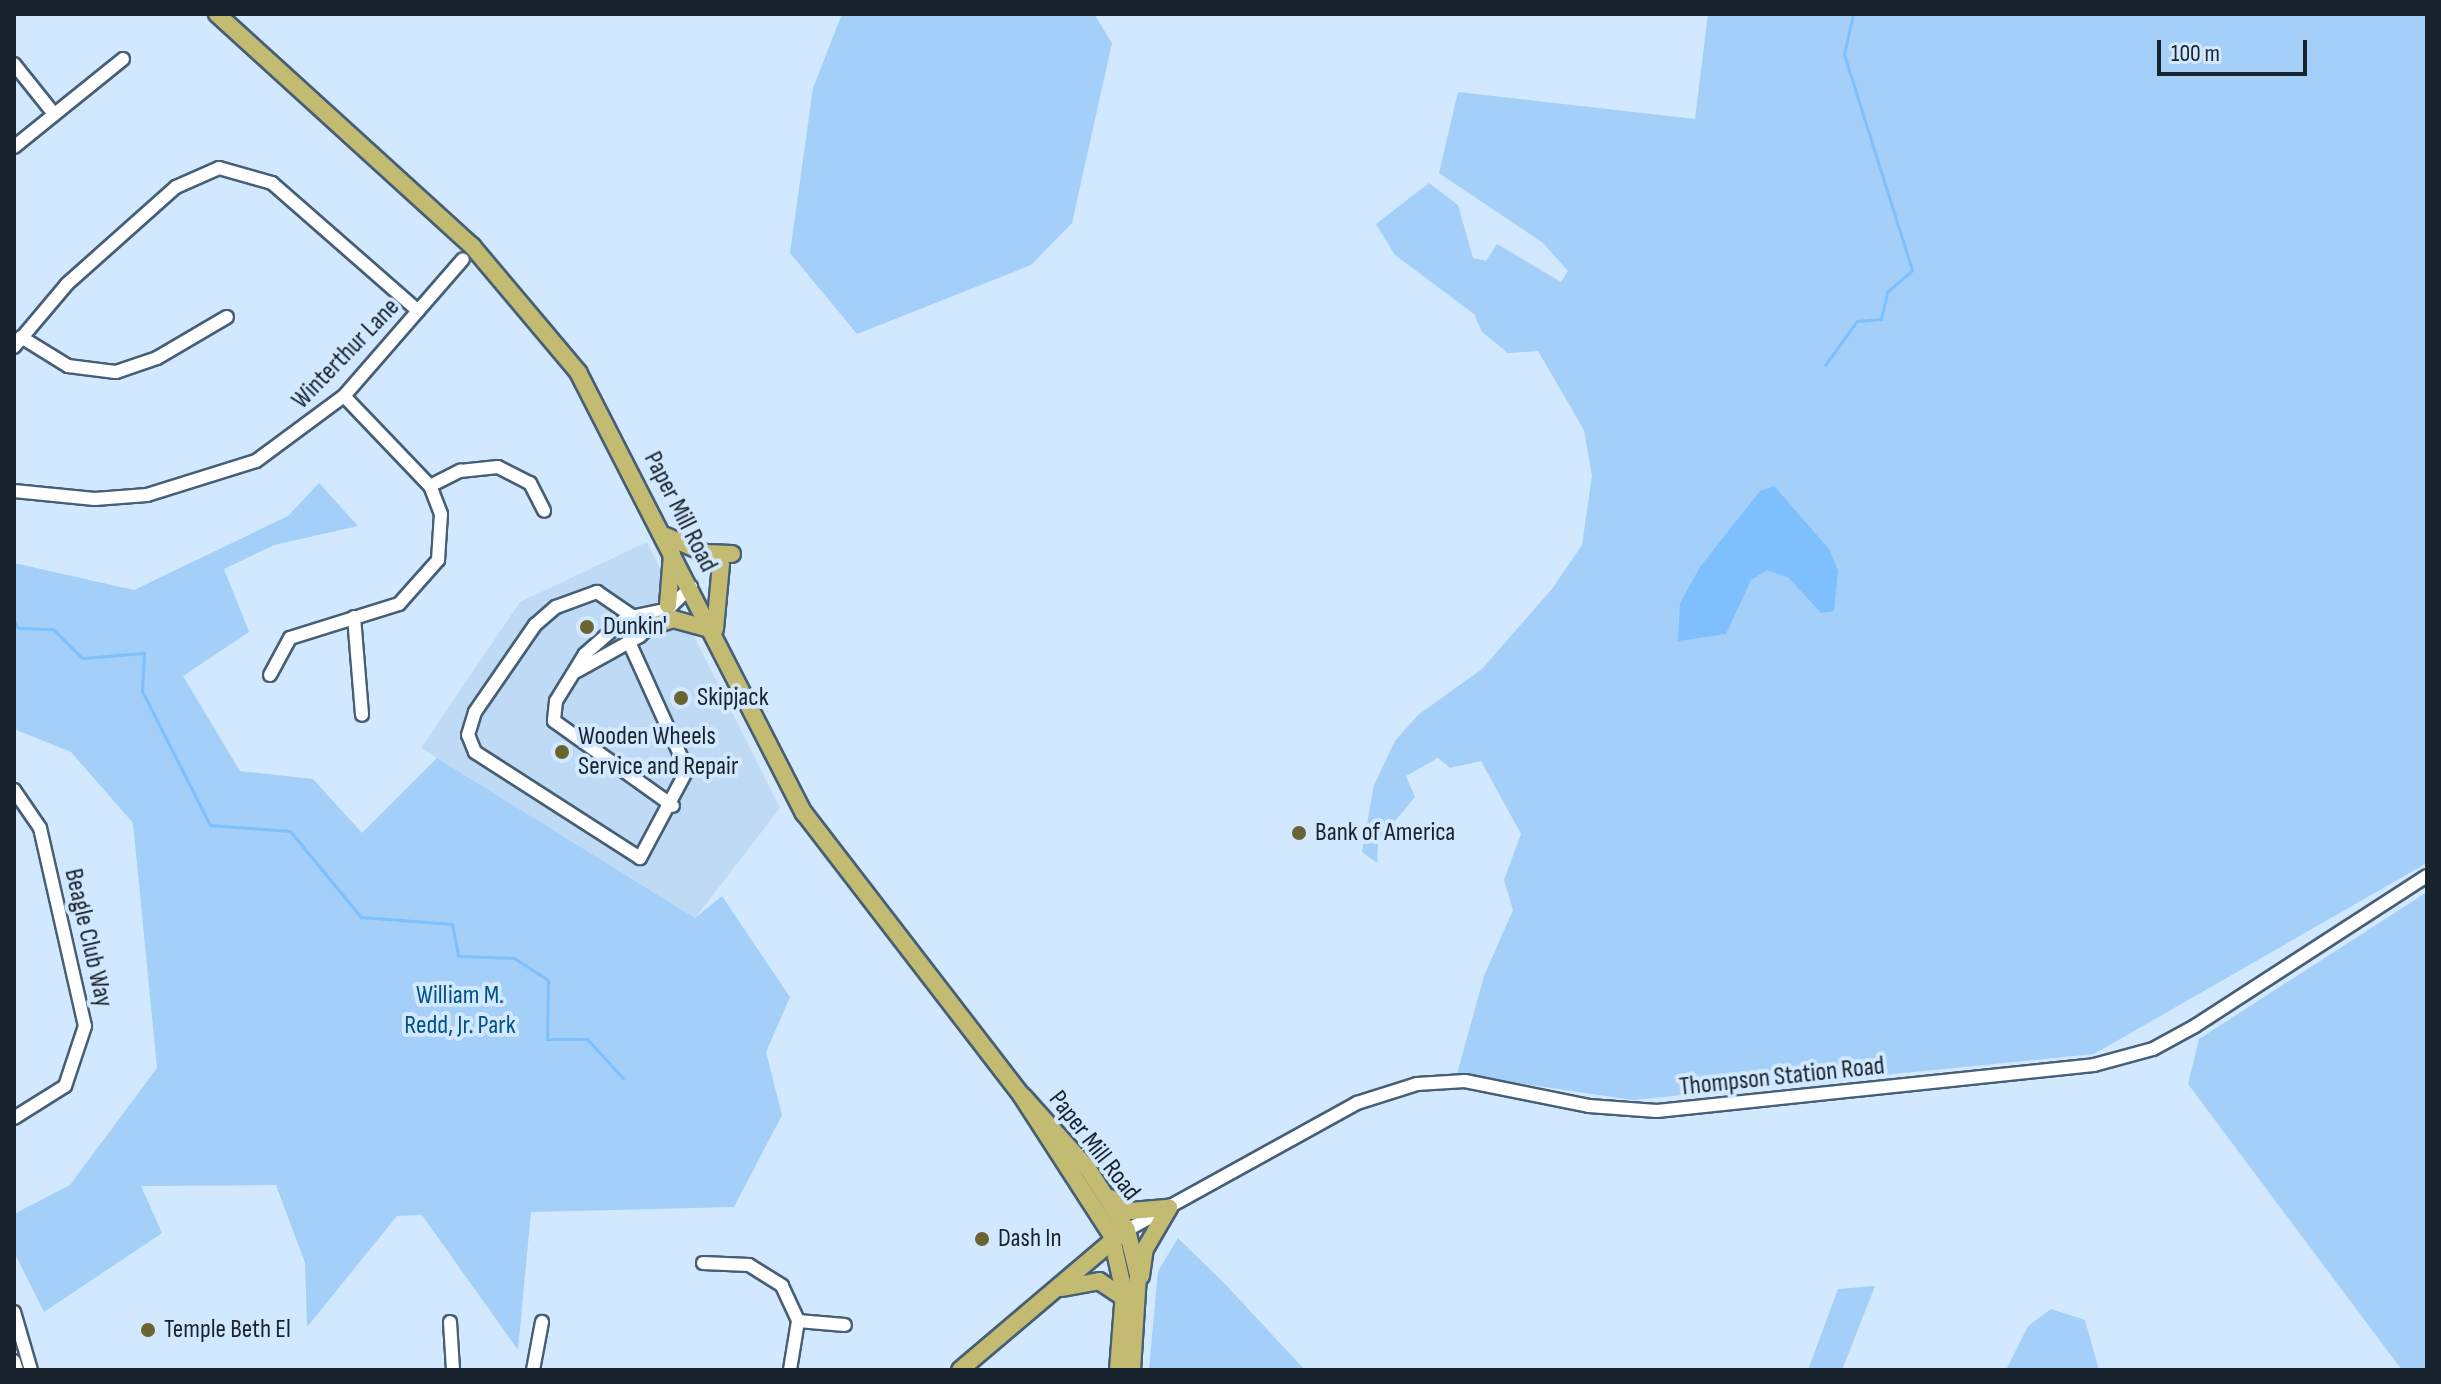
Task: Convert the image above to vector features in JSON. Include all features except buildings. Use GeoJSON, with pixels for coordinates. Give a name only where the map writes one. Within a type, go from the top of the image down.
{"type":"FeatureCollection","features":[{"type":"Feature","properties":{"kind":"main road","name":"Paper Mill Road"},"geometry":{"type":"LineString","coordinates":[[217,14],[520,298],[592,393],[804,813],[1021,1095],[1120,1234]]}},
{"type":"Feature","properties":{"kind":"main road"},"geometry":{"type":"LineString","coordinates":[[667,538],[727,559],[714,632],[660,614],[667,538]]}},
{"type":"Feature","properties":{"kind":"main road","name":"Paper Mill Road"},"geometry":{"type":"LineString","coordinates":[[1021,1095],[1042,1110],[1110,1197],[1120,1234],[1130,1301],[1132,1370]]}},
{"type":"Feature","properties":{"kind":"main road"},"geometry":{"type":"LineString","coordinates":[[1110,1197],[1131,1211],[1169,1208]]}},
{"type":"Feature","properties":{"kind":"main road"},"geometry":{"type":"LineString","coordinates":[[1055,1290],[1099,1281],[1130,1301],[1145,1249],[1169,1208]]}},
{"type":"Feature","properties":{"kind":"main road"},"geometry":{"type":"LineString","coordinates":[[964,1369],[1120,1234]]}},
{"type":"Feature","properties":{"kind":"main road","name":"Paper Mill Road"},"geometry":{"type":"LineString","coordinates":[[1118,1370],[1130,1301]]}},
{"type":"Feature","properties":{"kind":"street"},"geometry":{"type":"LineString","coordinates":[[14,147],[123,59]]}},
{"type":"Feature","properties":{"kind":"street"},"geometry":{"type":"LineString","coordinates":[[14,64],[54,114]]}},
{"type":"Feature","properties":{"kind":"street"},"geometry":{"type":"LineString","coordinates":[[227,317],[157,358],[116,372],[68,366],[17,342],[67,284],[176,187],[219,168],[272,183],[418,311]]}},
{"type":"Feature","properties":{"kind":"street","name":"Winterthur Lane"},"geometry":{"type":"LineString","coordinates":[[14,491],[95,499],[191,486],[277,449],[344,396],[463,259]]}},
{"type":"Feature","properties":{"kind":"street"},"geometry":{"type":"LineString","coordinates":[[270,675],[290,638],[399,604],[433,571],[442,525],[430,486],[344,396]]}},
{"type":"Feature","properties":{"kind":"street"},"geometry":{"type":"LineString","coordinates":[[430,486],[460,471],[498,467],[530,483],[544,511]]}},
{"type":"Feature","properties":{"kind":"street"},"geometry":{"type":"LineString","coordinates":[[577,671],[629,642],[691,587]]}},
{"type":"Feature","properties":{"kind":"street"},"geometry":{"type":"LineString","coordinates":[[629,642],[687,770],[673,806],[640,858],[475,752],[468,735],[475,712],[535,625],[556,607],[597,592],[632,616]]}},
{"type":"Feature","properties":{"kind":"street"},"geometry":{"type":"LineString","coordinates":[[660,614],[632,616],[585,654],[556,701],[557,728],[673,806]]}},
{"type":"Feature","properties":{"kind":"street"},"geometry":{"type":"LineString","coordinates":[[354,617],[362,715]]}},
{"type":"Feature","properties":{"kind":"street","name":"Beagle Club Way"},"geometry":{"type":"LineString","coordinates":[[14,790],[40,828],[85,1026],[65,1086],[14,1118]]}},
{"type":"Feature","properties":{"kind":"street","name":"Thompson Station Road"},"geometry":{"type":"LineString","coordinates":[[1120,1234],[1357,1103],[1417,1084],[1465,1081],[1589,1106],[1657,1111],[2094,1065],[2153,1049],[2195,1026],[2427,876]]}},
{"type":"Feature","properties":{"kind":"street"},"geometry":{"type":"LineString","coordinates":[[703,1263],[767,1274],[788,1294],[798,1321],[790,1370]]}},
{"type":"Feature","properties":{"kind":"street"},"geometry":{"type":"LineString","coordinates":[[14,1312],[31,1370]]}},
{"type":"Feature","properties":{"kind":"street"},"geometry":{"type":"LineString","coordinates":[[798,1321],[845,1325]]}},
{"type":"Feature","properties":{"kind":"street"},"geometry":{"type":"LineString","coordinates":[[450,1322],[453,1370]]}},
{"type":"Feature","properties":{"kind":"street"},"geometry":{"type":"LineString","coordinates":[[533,1370],[542,1322]]}},
{"type":"Feature","properties":{"kind":"street"},"geometry":{"type":"LineString","coordinates":[[14,1361],[17,1370]]}},
{"type":"Feature","properties":{"kind":"shaded area"},"geometry":{"type":"Polygon","coordinates":[[[1774,486],[1829,549],[1838,571],[1834,611],[1821,613],[1789,578],[1767,570],[1751,580],[1726,634],[1678,641],[1680,603],[1700,567],[1760,491],[1774,486]]]}},
{"type":"Feature","properties":{"kind":"shaded area"},"geometry":{"type":"Polygon","coordinates":[[[647,542],[780,808],[695,918],[421,748],[520,602],[647,542]]]}},
{"type":"Feature","properties":{"kind":"green space"},"geometry":{"type":"Polygon","coordinates":[[[842,14],[1094,14],[1112,43],[1072,223],[1031,265],[857,334],[790,253],[813,88],[842,14]]]}},
{"type":"Feature","properties":{"kind":"green space"},"geometry":{"type":"Polygon","coordinates":[[[1708,14],[2427,14],[2427,863],[2094,1054],[1633,1100],[1457,1074],[1484,976],[1513,910],[1504,880],[1521,834],[1481,761],[1450,768],[1438,758],[1406,776],[1415,797],[1378,841],[1377,863],[1362,852],[1374,785],[1395,741],[1418,715],[1482,669],[1552,589],[1582,545],[1592,476],[1584,430],[1538,351],[1508,353],[1482,332],[1474,314],[1395,255],[1376,224],[1429,183],[1458,205],[1473,258],[1486,261],[1497,244],[1561,282],[1568,271],[1543,243],[1439,173],[1458,92],[1695,119],[1708,14]]]}},
{"type":"Feature","properties":{"kind":"green space","name":"William M. Redd, Jr. Park"},"geometry":{"type":"Polygon","coordinates":[[[319,483],[358,526],[274,545],[224,569],[249,632],[183,676],[240,771],[313,779],[362,833],[437,758],[695,918],[722,896],[790,997],[766,1052],[782,1115],[734,1207],[531,1212],[518,1350],[422,1215],[397,1216],[307,1327],[305,1263],[276,1185],[141,1186],[162,1233],[44,1312],[14,1252],[14,1214],[70,1185],[157,1068],[133,823],[71,752],[14,729],[14,563],[134,590],[288,516],[319,483]]]}},
{"type":"Feature","properties":{"kind":"green space"},"geometry":{"type":"Polygon","coordinates":[[[2427,892],[2427,1370],[2402,1370],[2188,1084],[2199,1039],[2427,892]]]}},
{"type":"Feature","properties":{"kind":"green space"},"geometry":{"type":"Polygon","coordinates":[[[1178,1238],[1305,1370],[1149,1370],[1158,1271],[1178,1238]]]}},
{"type":"Feature","properties":{"kind":"green space"},"geometry":{"type":"Polygon","coordinates":[[[1875,1286],[1842,1370],[1808,1370],[1838,1289],[1875,1286]]]}},
{"type":"Feature","properties":{"kind":"green space"},"geometry":{"type":"Polygon","coordinates":[[[2051,1309],[2085,1320],[2099,1370],[2006,1370],[2028,1326],[2051,1309]]]}},
{"type":"Feature","properties":{"kind":"waterway"},"geometry":{"type":"LineString","coordinates":[[1825,365],[1857,321],[1881,319],[1887,292],[1912,270],[1844,54],[1853,14]]}},
{"type":"Feature","properties":{"kind":"waterway"},"geometry":{"type":"LineString","coordinates":[[14,621],[18,628],[53,629],[82,658],[144,653],[142,691],[210,825],[290,831],[361,917],[452,924],[458,956],[514,958],[548,980],[547,1039],[587,1039],[623,1078]]}},
{"type":"Feature","properties":{"kind":"place","name":"Dunkin'"},"geometry":{"type":"Point","coordinates":[587,627]}},
{"type":"Feature","properties":{"kind":"place","name":"Skipjack"},"geometry":{"type":"Point","coordinates":[681,698]}},
{"type":"Feature","properties":{"kind":"place","name":"Wooden Wheels Service and Repair"},"geometry":{"type":"Point","coordinates":[562,752]}},
{"type":"Feature","properties":{"kind":"place","name":"Bank of America"},"geometry":{"type":"Point","coordinates":[1299,833]}},
{"type":"Feature","properties":{"kind":"place","name":"Dash In"},"geometry":{"type":"Point","coordinates":[982,1239]}},
{"type":"Feature","properties":{"kind":"place","name":"Temple Beth El"},"geometry":{"type":"Point","coordinates":[148,1330]}}]}
